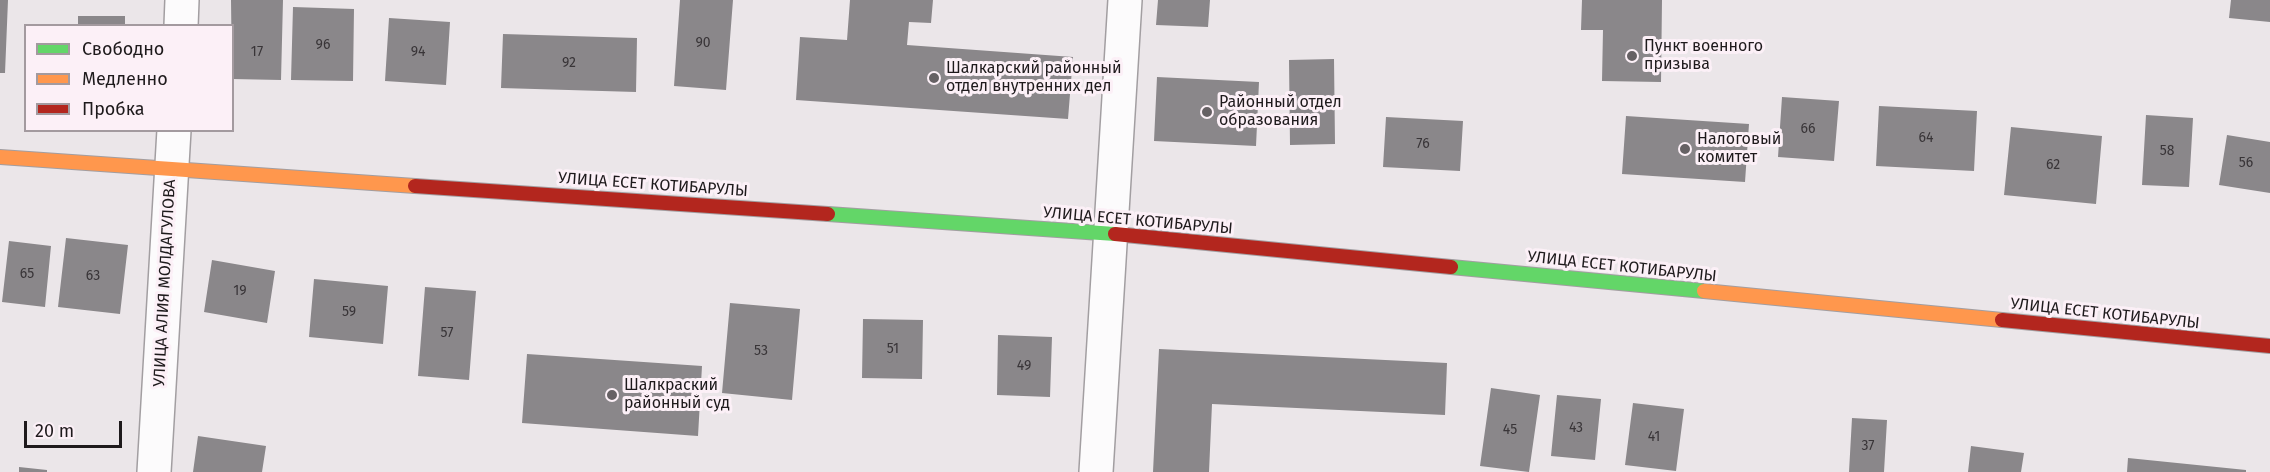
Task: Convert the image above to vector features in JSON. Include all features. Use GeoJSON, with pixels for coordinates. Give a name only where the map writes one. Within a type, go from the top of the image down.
{"type":"FeatureCollection","features":[{"type":"Feature","properties":{"kind":"main road","name":"УЛИЦА ЕСЕТ КОТИБАРУЛЫ"},"geometry":{"type":"LineString","coordinates":[[0,157],[1111,234],[2270,346]]}},
{"type":"Feature","properties":{"kind":"street"},"geometry":{"type":"LineString","coordinates":[[181,24],[182,0]]}},
{"type":"Feature","properties":{"kind":"street"},"geometry":{"type":"LineString","coordinates":[[1096,472],[1125,0]]}},
{"type":"Feature","properties":{"kind":"street","name":"УЛИЦА АЛИЯ МОЛДАГУЛОВА"},"geometry":{"type":"LineString","coordinates":[[154,472],[174,132]]}},
{"type":"Feature","properties":{"kind":"building"},"geometry":{"type":"Polygon","coordinates":[[[0,0],[8,0],[5,73],[0,73],[0,0]]]}},
{"type":"Feature","properties":{"kind":"building"},"geometry":{"type":"Polygon","coordinates":[[[231,0],[283,0],[281,80],[234,79],[234,24],[231,24],[231,0]]]}},
{"type":"Feature","properties":{"kind":"building"},"geometry":{"type":"Polygon","coordinates":[[[680,0],[733,0],[726,90],[674,86],[680,0]]]}},
{"type":"Feature","properties":{"kind":"building","name":"Шалкарский районный отдел внутренних дел"},"geometry":{"type":"Polygon","coordinates":[[[850,0],[933,0],[931,23],[909,22],[907,45],[1073,57],[1068,119],[796,100],[800,37],[847,40],[850,0]]]}},
{"type":"Feature","properties":{"kind":"building"},"geometry":{"type":"Polygon","coordinates":[[[1158,0],[1210,0],[1208,27],[1156,25],[1158,0]]]}},
{"type":"Feature","properties":{"kind":"building","name":"Пункт военного призыва"},"geometry":{"type":"Polygon","coordinates":[[[1582,0],[1662,0],[1661,82],[1602,81],[1603,30],[1581,30],[1582,0]]]}},
{"type":"Feature","properties":{"kind":"building"},"geometry":{"type":"Polygon","coordinates":[[[2231,0],[2270,0],[2270,22],[2229,18],[2231,0]]]}},
{"type":"Feature","properties":{"kind":"building"},"geometry":{"type":"Polygon","coordinates":[[[293,7],[354,9],[353,81],[291,80],[293,7]]]}},
{"type":"Feature","properties":{"kind":"building"},"geometry":{"type":"Polygon","coordinates":[[[78,16],[125,16],[125,24],[78,24],[78,16]]]}},
{"type":"Feature","properties":{"kind":"building"},"geometry":{"type":"Polygon","coordinates":[[[389,18],[450,22],[446,85],[385,81],[389,18]]]}},
{"type":"Feature","properties":{"kind":"building"},"geometry":{"type":"Polygon","coordinates":[[[503,34],[637,38],[636,92],[501,88],[503,34]]]}},
{"type":"Feature","properties":{"kind":"building"},"geometry":{"type":"Polygon","coordinates":[[[1334,59],[1335,144],[1290,145],[1289,60],[1334,59]]]}},
{"type":"Feature","properties":{"kind":"building","name":"Районный отдел образования"},"geometry":{"type":"Polygon","coordinates":[[[1157,77],[1259,82],[1256,146],[1154,141],[1157,77]]]}},
{"type":"Feature","properties":{"kind":"building"},"geometry":{"type":"Polygon","coordinates":[[[1782,97],[1839,101],[1834,161],[1778,157],[1782,97]]]}},
{"type":"Feature","properties":{"kind":"building"},"geometry":{"type":"Polygon","coordinates":[[[1879,106],[1977,111],[1974,171],[1876,166],[1879,106]]]}},
{"type":"Feature","properties":{"kind":"building"},"geometry":{"type":"Polygon","coordinates":[[[2146,115],[2193,118],[2189,187],[2142,185],[2146,115]]]}},
{"type":"Feature","properties":{"kind":"building","name":"Налоговый комитет"},"geometry":{"type":"Polygon","coordinates":[[[1626,116],[1749,124],[1745,182],[1622,174],[1626,116]]]}},
{"type":"Feature","properties":{"kind":"building"},"geometry":{"type":"Polygon","coordinates":[[[1386,117],[1463,121],[1460,171],[1383,167],[1386,117]]]}},
{"type":"Feature","properties":{"kind":"building"},"geometry":{"type":"Polygon","coordinates":[[[2011,127],[2102,136],[2096,204],[2004,195],[2011,127]]]}},
{"type":"Feature","properties":{"kind":"building"},"geometry":{"type":"Polygon","coordinates":[[[2227,135],[2270,142],[2270,193],[2219,185],[2227,135]]]}},
{"type":"Feature","properties":{"kind":"building"},"geometry":{"type":"Polygon","coordinates":[[[66,238],[128,245],[120,314],[58,307],[66,238]]]}},
{"type":"Feature","properties":{"kind":"building"},"geometry":{"type":"Polygon","coordinates":[[[9,241],[51,246],[45,307],[2,302],[9,241]]]}},
{"type":"Feature","properties":{"kind":"building"},"geometry":{"type":"Polygon","coordinates":[[[212,260],[275,271],[267,323],[204,312],[212,260]]]}},
{"type":"Feature","properties":{"kind":"building"},"geometry":{"type":"Polygon","coordinates":[[[314,279],[388,286],[383,344],[309,337],[314,279]]]}},
{"type":"Feature","properties":{"kind":"building"},"geometry":{"type":"Polygon","coordinates":[[[425,287],[476,291],[469,380],[418,376],[425,287]]]}},
{"type":"Feature","properties":{"kind":"building"},"geometry":{"type":"Polygon","coordinates":[[[730,303],[800,309],[792,400],[722,393],[730,303]]]}},
{"type":"Feature","properties":{"kind":"building"},"geometry":{"type":"Polygon","coordinates":[[[863,319],[923,320],[922,379],[862,378],[863,319]]]}},
{"type":"Feature","properties":{"kind":"building"},"geometry":{"type":"Polygon","coordinates":[[[998,335],[1052,337],[1050,397],[997,395],[998,335]]]}},
{"type":"Feature","properties":{"kind":"building"},"geometry":{"type":"Polygon","coordinates":[[[1159,349],[1447,363],[1445,415],[1212,404],[1209,472],[1153,472],[1159,349]]]}},
{"type":"Feature","properties":{"kind":"building","name":"Шалкраский районный суд"},"geometry":{"type":"Polygon","coordinates":[[[527,354],[702,366],[698,436],[522,423],[527,354]]]}},
{"type":"Feature","properties":{"kind":"building"},"geometry":{"type":"Polygon","coordinates":[[[1491,388],[1540,395],[1529,472],[1480,466],[1491,388]]]}},
{"type":"Feature","properties":{"kind":"building"},"geometry":{"type":"Polygon","coordinates":[[[1557,395],[1601,399],[1595,460],[1551,456],[1557,395]]]}},
{"type":"Feature","properties":{"kind":"building"},"geometry":{"type":"Polygon","coordinates":[[[1633,403],[1684,409],[1676,471],[1625,465],[1633,403]]]}},
{"type":"Feature","properties":{"kind":"building"},"geometry":{"type":"Polygon","coordinates":[[[1852,418],[1887,420],[1884,472],[1849,472],[1852,418]]]}},
{"type":"Feature","properties":{"kind":"building"},"geometry":{"type":"Polygon","coordinates":[[[198,436],[266,446],[262,472],[193,472],[198,436]]]}},
{"type":"Feature","properties":{"kind":"building"},"geometry":{"type":"Polygon","coordinates":[[[1971,446],[2024,453],[2021,472],[1968,472],[1971,446]]]}},
{"type":"Feature","properties":{"kind":"building"},"geometry":{"type":"Polygon","coordinates":[[[2128,458],[2246,470],[2246,472],[2127,472],[2128,458]]]}},
{"type":"Feature","properties":{"kind":"building"},"geometry":{"type":"Polygon","coordinates":[[[19,467],[47,470],[47,472],[19,472],[19,467]]]}},
{"type":"Feature","properties":{"kind":"traffic: fast"},"geometry":{"type":"LineString","coordinates":[[828,214],[1115,234]]}},
{"type":"Feature","properties":{"kind":"traffic: fast"},"geometry":{"type":"LineString","coordinates":[[1451,267],[1704,291]]}},
{"type":"Feature","properties":{"kind":"traffic: slow"},"geometry":{"type":"LineString","coordinates":[[0,157],[415,186]]}},
{"type":"Feature","properties":{"kind":"traffic: slow"},"geometry":{"type":"LineString","coordinates":[[1704,291],[2002,320]]}},
{"type":"Feature","properties":{"kind":"traffic: jam"},"geometry":{"type":"LineString","coordinates":[[415,186],[828,214]]}},
{"type":"Feature","properties":{"kind":"traffic: jam"},"geometry":{"type":"LineString","coordinates":[[1115,234],[1451,267]]}},
{"type":"Feature","properties":{"kind":"traffic: jam"},"geometry":{"type":"LineString","coordinates":[[2002,320],[2270,346]]}},
{"type":"Feature","properties":{"kind":"place","name":"Пункт военного призыва"},"geometry":{"type":"Point","coordinates":[1632,56]}},
{"type":"Feature","properties":{"kind":"place","name":"Шалкарский районный отдел внутренних дел"},"geometry":{"type":"Point","coordinates":[934,78]}},
{"type":"Feature","properties":{"kind":"place","name":"Районный отдел образования"},"geometry":{"type":"Point","coordinates":[1207,112]}},
{"type":"Feature","properties":{"kind":"place","name":"Налоговый комитет"},"geometry":{"type":"Point","coordinates":[1685,149]}},
{"type":"Feature","properties":{"kind":"place","name":"Шалкраский районный суд"},"geometry":{"type":"Point","coordinates":[612,395]}}]}
